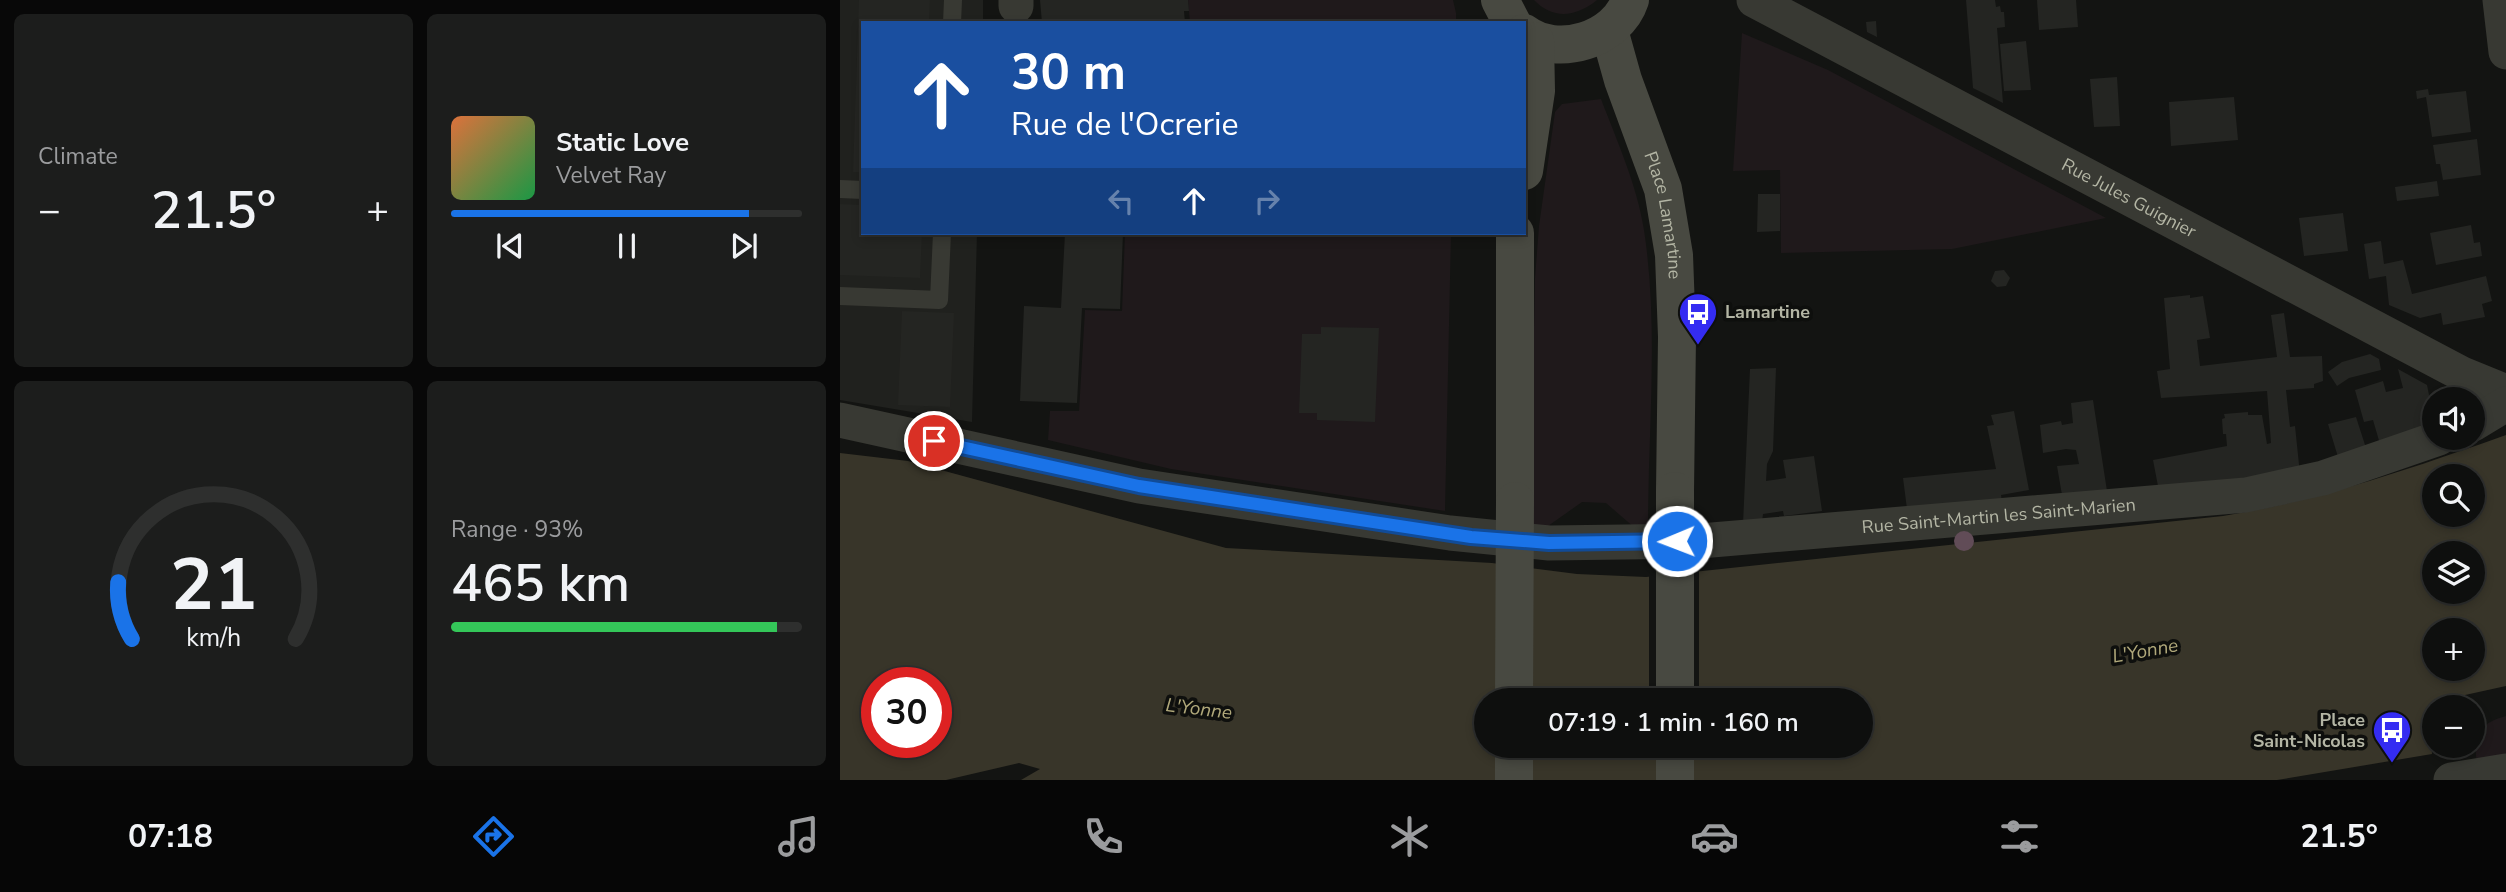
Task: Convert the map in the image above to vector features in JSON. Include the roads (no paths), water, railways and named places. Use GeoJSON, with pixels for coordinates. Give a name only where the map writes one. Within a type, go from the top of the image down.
{"type":"FeatureCollection","features":[{"type":"Feature","properties":{"kind":"main road"},"geometry":{"type":"LineString","coordinates":[[1500,0],[1516,21]]}},
{"type":"Feature","properties":{"kind":"main road","name":"Place Lamartine"},"geometry":{"type":"LineString","coordinates":[[1526,33],[1560,45],[1587,40],[1620,15]]}},
{"type":"Feature","properties":{"kind":"main road","name":"Place Lamartine"},"geometry":{"type":"LineString","coordinates":[[1620,15],[1623,80],[1663,188],[1674,255],[1677,337],[1675,688]]}},
{"type":"Feature","properties":{"kind":"main road"},"geometry":{"type":"LineString","coordinates":[[1526,42],[1536,91],[1526,158]]}},
{"type":"Feature","properties":{"kind":"main road"},"geometry":{"type":"LineString","coordinates":[[1514,688],[1515,235]]}},
{"type":"Feature","properties":{"kind":"main road"},"geometry":{"type":"LineString","coordinates":[[1514,758],[1514,780]]}},
{"type":"Feature","properties":{"kind":"main road"},"geometry":{"type":"LineString","coordinates":[[1675,758],[1675,780]]}},
{"type":"Feature","properties":{"kind":"street","name":"Rue Jules Guignier"},"geometry":{"type":"LineString","coordinates":[[1754,0],[2462,374],[2506,392]]}},
{"type":"Feature","properties":{"kind":"street"},"geometry":{"type":"LineString","coordinates":[[2500,0],[2506,52]]}},
{"type":"Feature","properties":{"kind":"street"},"geometry":{"type":"LineString","coordinates":[[2485,417],[2506,404]]}},
{"type":"Feature","properties":{"kind":"street","name":"Rue Saint-Martin les Saint-Marien"},"geometry":{"type":"LineString","coordinates":[[840,420],[1139,486],[1450,534],[1549,543],[1700,541],[2246,495],[2323,478],[2422,444]]}},
{"type":"Feature","properties":{"kind":"street"},"geometry":{"type":"LineString","coordinates":[[2451,780],[2506,771]]}},
{"type":"Feature","properties":{"kind":"lane"},"geometry":{"type":"LineString","coordinates":[[952,21],[953,0]]}},
{"type":"Feature","properties":{"kind":"lane"},"geometry":{"type":"LineString","coordinates":[[840,189],[861,190]]}},
{"type":"Feature","properties":{"kind":"lane"},"geometry":{"type":"LineString","coordinates":[[840,296],[939,300],[942,235]]}},
{"type":"Feature","properties":{"kind":"water","name":"L'Yonne"},"geometry":{"type":"Polygon","coordinates":[[[2506,435],[2506,686],[2465,695],[2422,695],[2422,756],[2277,780],[1021,780],[1040,769],[1019,763],[946,780],[840,780],[840,453],[908,461],[1226,548],[1492,563],[1577,574],[1646,577],[2223,516],[2331,492],[2462,450],[2485,450],[2485,442],[2506,435]]]}},
{"type":"Feature","properties":{"kind":"place","name":"Lamartine"},"geometry":{"type":"Point","coordinates":[1698,346]}},
{"type":"Feature","properties":{"kind":"place","name":"Place Saint-Nicolas"},"geometry":{"type":"Point","coordinates":[2392,764]}}]}
